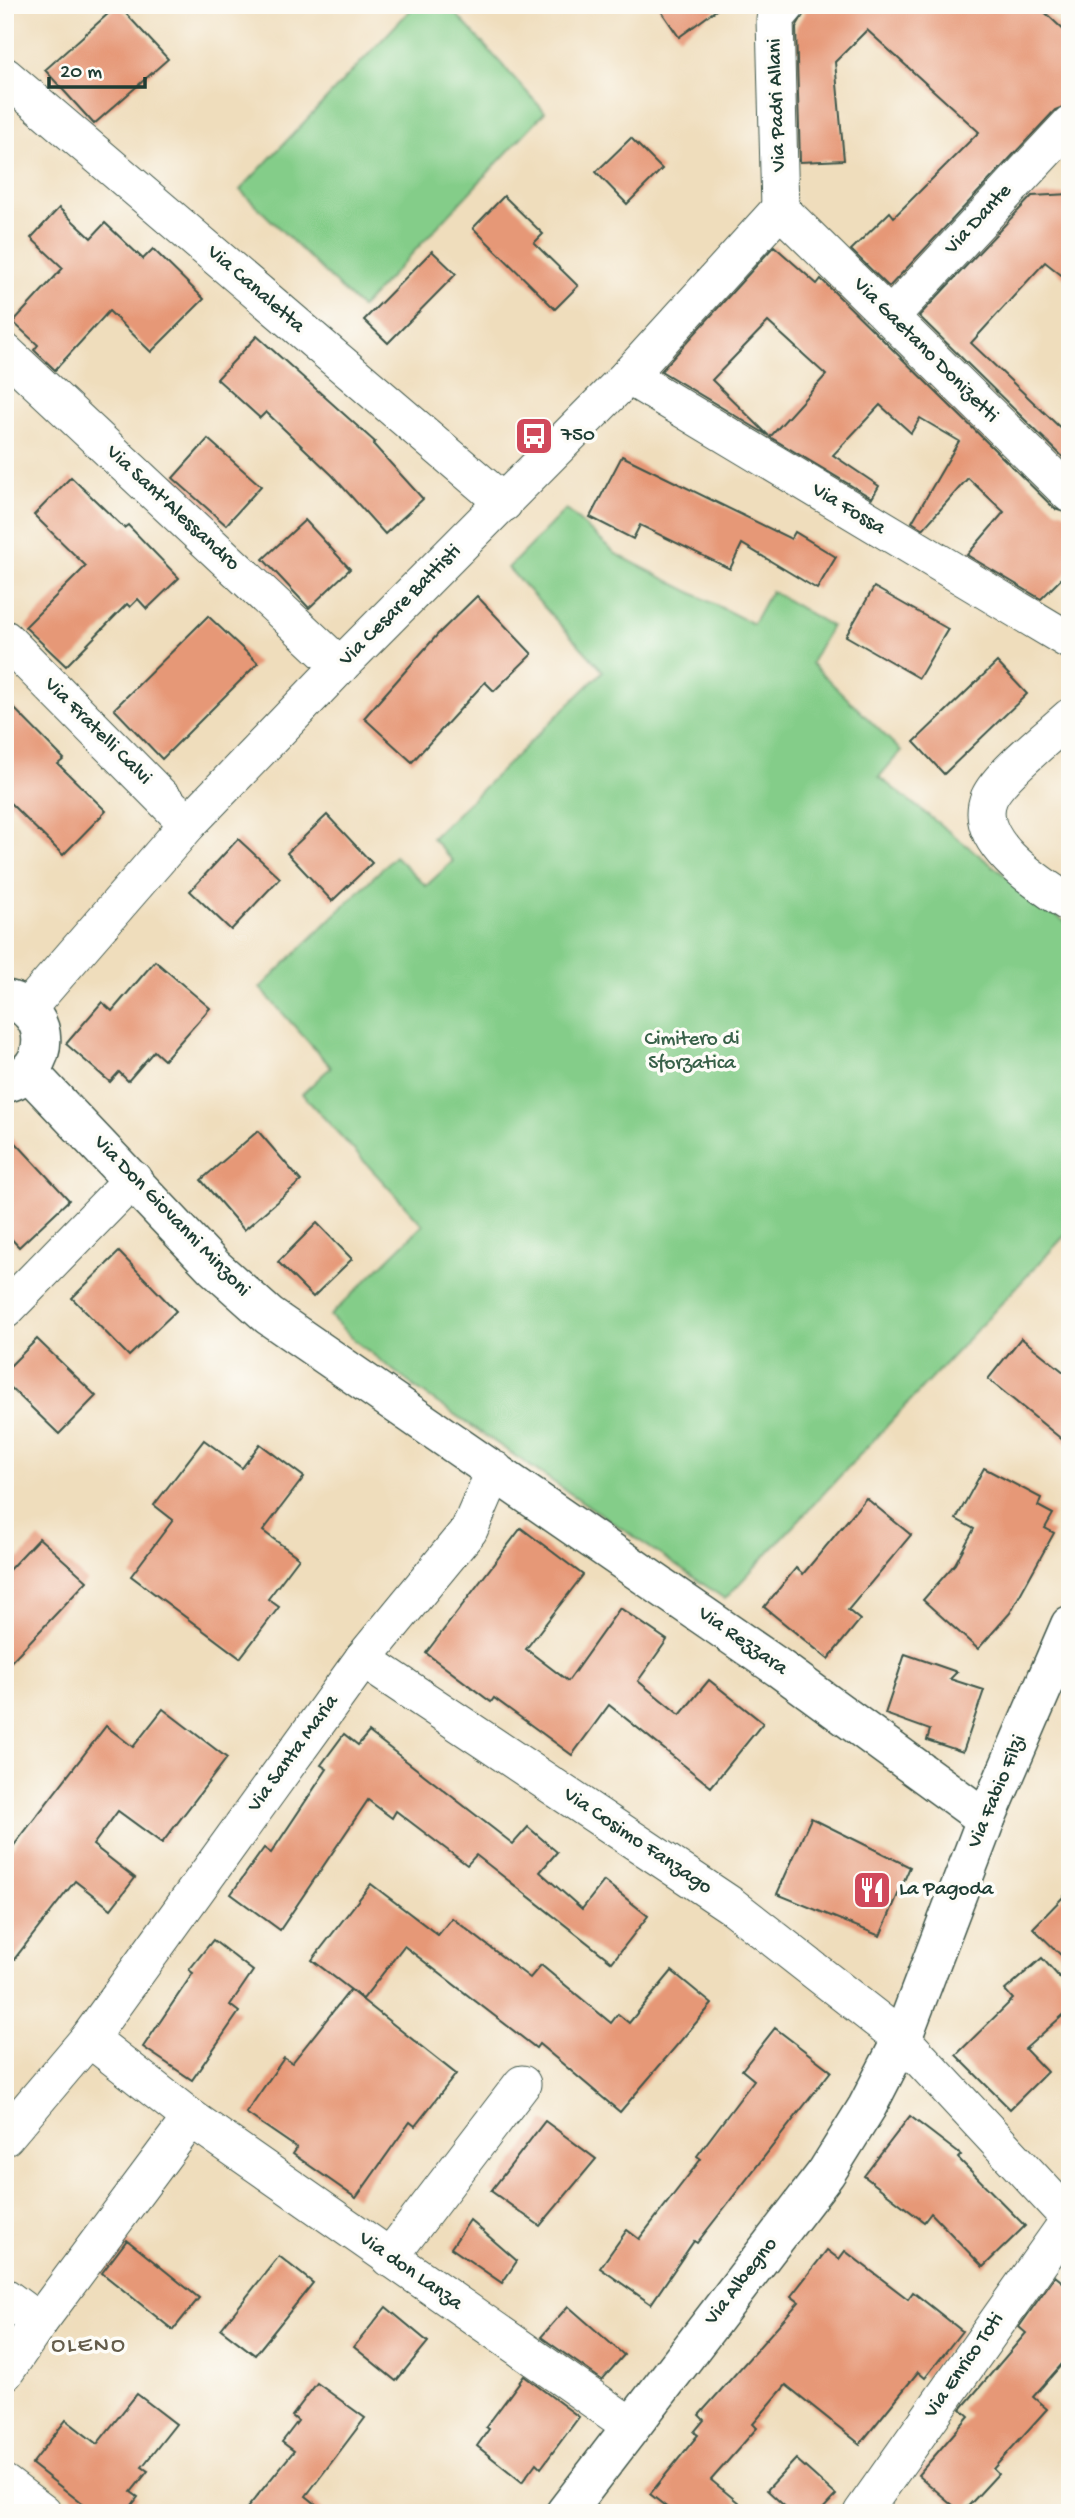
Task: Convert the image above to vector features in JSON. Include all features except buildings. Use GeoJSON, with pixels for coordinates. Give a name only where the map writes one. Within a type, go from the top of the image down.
{"type":"FeatureCollection","features":[{"type":"Feature","properties":{"kind":"street","name":"Via Padri Allani"},"geometry":{"type":"LineString","coordinates":[[777,10],[780,209]]}},
{"type":"Feature","properties":{"kind":"street","name":"Via Canaletta"},"geometry":{"type":"LineString","coordinates":[[5,76],[505,503]]}},
{"type":"Feature","properties":{"kind":"street","name":"Via Dante"},"geometry":{"type":"LineString","coordinates":[[890,317],[1062,146]]}},
{"type":"Feature","properties":{"kind":"street","name":"Via Gaetano Donizetti"},"geometry":{"type":"LineString","coordinates":[[780,209],[1070,494]]}},
{"type":"Feature","properties":{"kind":"street","name":"Via Cesare Battisti"},"geometry":{"type":"LineString","coordinates":[[17,1003],[340,666],[505,503],[628,376],[780,209]]}},
{"type":"Feature","properties":{"kind":"street","name":"Via Sant'Alessandro"},"geometry":{"type":"LineString","coordinates":[[5,352],[340,666]]}},
{"type":"Feature","properties":{"kind":"street","name":"Via Fossa"},"geometry":{"type":"LineString","coordinates":[[628,376],[1070,641]]}},
{"type":"Feature","properties":{"kind":"street","name":"Via Fratelli Calvi"},"geometry":{"type":"LineString","coordinates":[[5,639],[188,824]]}},
{"type":"Feature","properties":{"kind":"street"},"geometry":{"type":"LineString","coordinates":[[1070,717],[1002,780],[989,798],[987,808],[995,837],[1010,859],[1070,904]]}},
{"type":"Feature","properties":{"kind":"street","name":"Via Don Giovanni Minzoni"},"geometry":{"type":"LineString","coordinates":[[17,1003],[42,1031],[43,1045],[38,1060],[17,1078],[133,1179],[214,1267],[269,1316],[495,1470]]}},
{"type":"Feature","properties":{"kind":"street"},"geometry":{"type":"LineString","coordinates":[[5,1310],[133,1179]]}},
{"type":"Feature","properties":{"kind":"street","name":"Via Santa Maria"},"geometry":{"type":"LineString","coordinates":[[5,2137],[89,2038],[363,1658],[469,1530],[495,1470]]}},
{"type":"Feature","properties":{"kind":"street","name":"Via Rezzara"},"geometry":{"type":"LineString","coordinates":[[495,1470],[835,1708],[986,1819]]}},
{"type":"Feature","properties":{"kind":"street","name":"Via Fabio Filzi"},"geometry":{"type":"LineString","coordinates":[[902,2039],[986,1819],[1070,1625]]}},
{"type":"Feature","properties":{"kind":"street","name":"Via Cosimo Fanzago"},"geometry":{"type":"LineString","coordinates":[[363,1658],[732,1906],[902,2039],[1070,2219]]}},
{"type":"Feature","properties":{"kind":"street","name":"Via don Lanza"},"geometry":{"type":"LineString","coordinates":[[89,2038],[191,2118],[630,2425]]}},
{"type":"Feature","properties":{"kind":"street","name":"Via Albegno"},"geometry":{"type":"LineString","coordinates":[[565,2513],[826,2173],[867,2107],[902,2039]]}},
{"type":"Feature","properties":{"kind":"street"},"geometry":{"type":"LineString","coordinates":[[389,2258],[522,2084]]}},
{"type":"Feature","properties":{"kind":"street"},"geometry":{"type":"LineString","coordinates":[[5,2371],[191,2118]]}},
{"type":"Feature","properties":{"kind":"street","name":"Via Enrico Toti"},"geometry":{"type":"LineString","coordinates":[[862,2513],[1070,2219]]}},
{"type":"Feature","properties":{"kind":"street"},"geometry":{"type":"LineString","coordinates":[[5,2297],[39,2322]]}},
{"type":"Feature","properties":{"kind":"street"},"geometry":{"type":"LineString","coordinates":[[5,2484],[43,2513]]}},
{"type":"Feature","properties":{"kind":"green space"},"geometry":{"type":"Polygon","coordinates":[[[415,5],[448,5],[545,112],[361,308],[240,190],[415,5]]]}},
{"type":"Feature","properties":{"kind":"green space","name":"Cimitero di Sforzatica"},"geometry":{"type":"Polygon","coordinates":[[[566,509],[616,554],[753,624],[771,591],[831,626],[811,663],[901,751],[879,777],[1070,926],[1070,1230],[725,1599],[420,1391],[354,1340],[330,1316],[423,1225],[302,1094],[331,1067],[260,988],[395,856],[426,886],[453,861],[432,838],[603,671],[508,568],[566,509]]]}},
{"type":"Feature","properties":{"kind":"place","name":"750"},"geometry":{"type":"Point","coordinates":[534,436]}},
{"type":"Feature","properties":{"kind":"place","name":"La Pagoda"},"geometry":{"type":"Point","coordinates":[872,1890]}},
{"type":"Feature","properties":{"kind":"district","name":"OLENO"},"geometry":{"type":"Point","coordinates":[89,2346]}}]}
